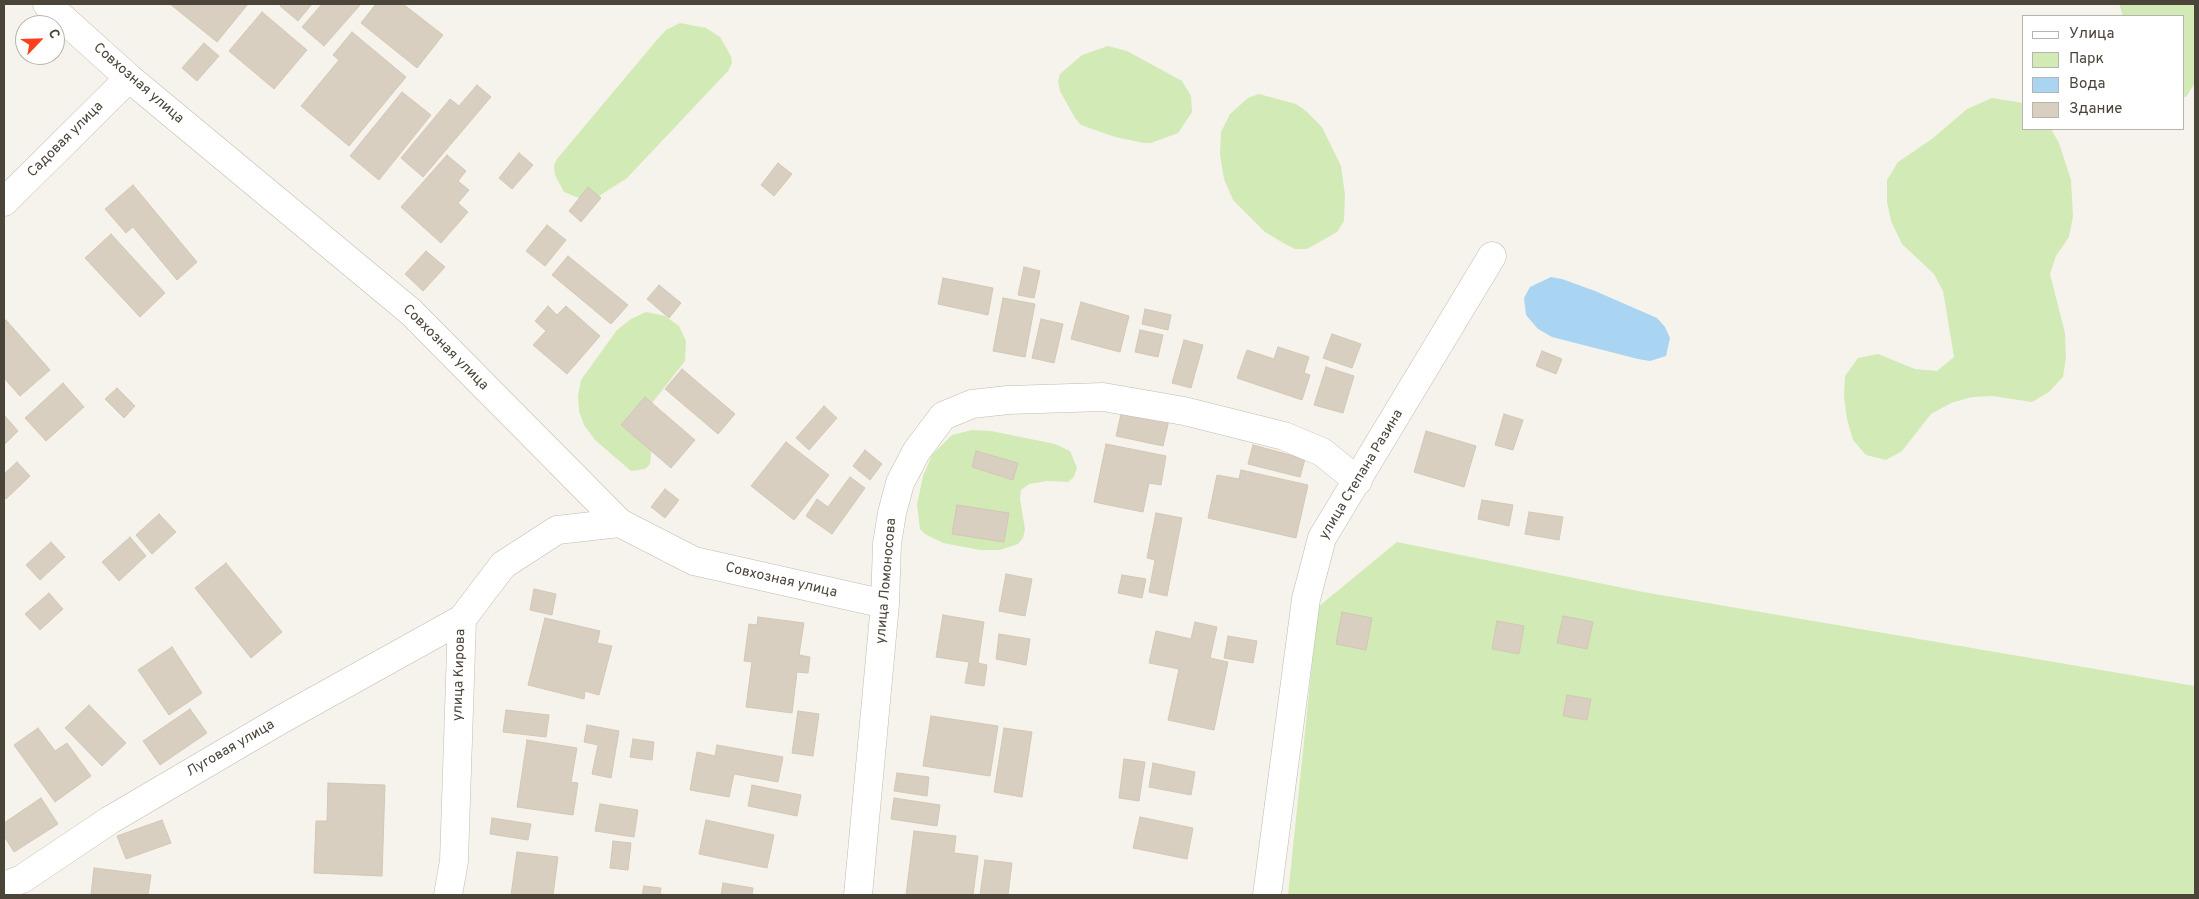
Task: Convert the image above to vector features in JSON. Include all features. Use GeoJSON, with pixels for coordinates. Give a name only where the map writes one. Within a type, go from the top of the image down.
{"type":"FeatureCollection","features":[{"type":"Feature","properties":{"kind":"street","name":"Совхозная улица"},"geometry":{"type":"LineString","coordinates":[[47,4],[129,78],[411,312],[620,523],[694,561],[885,604]]}},
{"type":"Feature","properties":{"kind":"street","name":"Садовая улица"},"geometry":{"type":"LineString","coordinates":[[4,202],[129,78]]}},
{"type":"Feature","properties":{"kind":"street","name":"улица Степана Разина"},"geometry":{"type":"LineString","coordinates":[[1267,895],[1306,599],[1322,538],[1492,256]]}},
{"type":"Feature","properties":{"kind":"street","name":"улица Ломоносова"},"geometry":{"type":"LineString","coordinates":[[858,895],[885,604],[887,544],[900,483],[916,452],[943,416],[972,404],[1044,397],[1103,397],[1184,411],[1284,436],[1322,452],[1358,481]]}},
{"type":"Feature","properties":{"kind":"street","name":"улица Кирова"},"geometry":{"type":"LineString","coordinates":[[448,895],[454,861],[462,618],[503,565],[557,530],[620,523]]}},
{"type":"Feature","properties":{"kind":"street","name":"Луговая улица"},"geometry":{"type":"LineString","coordinates":[[15,887],[110,820],[282,719],[462,618]]}},
{"type":"Feature","properties":{"kind":"green space"},"geometry":{"type":"Polygon","coordinates":[[[2119,4],[2195,4],[2195,83],[2186,97],[2184,97],[2184,15],[2123,15],[2119,4]]]}},
{"type":"Feature","properties":{"kind":"green space"},"geometry":{"type":"Polygon","coordinates":[[[680,23],[706,28],[720,37],[731,56],[732,63],[728,71],[627,178],[596,198],[579,198],[564,192],[555,175],[554,165],[557,159],[656,41],[666,30],[680,23]]]}},
{"type":"Feature","properties":{"kind":"green space"},"geometry":{"type":"Polygon","coordinates":[[[1108,46],[1127,51],[1182,81],[1191,96],[1192,112],[1178,133],[1151,143],[1144,143],[1115,137],[1081,125],[1075,118],[1060,91],[1058,81],[1060,74],[1082,55],[1108,46]]]}},
{"type":"Feature","properties":{"kind":"green space"},"geometry":{"type":"Polygon","coordinates":[[[1259,94],[1296,104],[1306,111],[1322,127],[1341,166],[1345,195],[1344,221],[1337,232],[1307,249],[1295,249],[1265,232],[1233,200],[1224,179],[1220,154],[1221,132],[1230,114],[1248,98],[1259,94]]]}},
{"type":"Feature","properties":{"kind":"green space"},"geometry":{"type":"Polygon","coordinates":[[[1992,98],[2022,103],[2022,130],[2052,130],[2059,143],[2071,180],[2073,216],[2069,237],[2056,256],[2050,274],[2065,333],[2066,357],[2063,377],[2049,392],[2032,402],[1992,396],[1972,397],[1951,403],[1931,414],[1902,451],[1886,460],[1866,455],[1853,440],[1847,419],[1844,397],[1845,376],[1858,358],[1878,354],[1915,369],[1937,371],[1954,357],[1943,291],[1934,274],[1902,244],[1891,221],[1887,202],[1887,180],[1898,162],[1932,139],[1967,109],[1992,98]]]}},
{"type":"Feature","properties":{"kind":"green space"},"geometry":{"type":"Polygon","coordinates":[[[646,312],[665,316],[679,326],[686,341],[685,361],[649,407],[647,435],[651,453],[650,464],[645,469],[631,471],[595,440],[584,425],[579,411],[578,396],[581,380],[617,330],[631,319],[646,312]]]}},
{"type":"Feature","properties":{"kind":"green space"},"geometry":{"type":"Polygon","coordinates":[[[972,430],[991,431],[1055,444],[1070,451],[1077,468],[1074,477],[1068,482],[1047,481],[1029,484],[1021,490],[1020,499],[1025,529],[1023,538],[1018,544],[1000,550],[980,550],[943,543],[925,534],[920,529],[917,505],[923,476],[932,455],[952,435],[972,430]]]}},
{"type":"Feature","properties":{"kind":"green space"},"geometry":{"type":"Polygon","coordinates":[[[1397,542],[1643,592],[2195,686],[2195,895],[1288,895],[1318,607],[1397,542]]]}},
{"type":"Feature","properties":{"kind":"water"},"geometry":{"type":"Polygon","coordinates":[[[1551,277],[1595,291],[1657,318],[1665,327],[1670,338],[1666,356],[1650,361],[1638,359],[1552,337],[1538,329],[1526,315],[1524,298],[1530,287],[1551,277]]]}},
{"type":"Feature","properties":{"kind":"building"},"geometry":{"type":"Polygon","coordinates":[[[170,4],[248,4],[217,42],[170,4]]]}},
{"type":"Feature","properties":{"kind":"building"},"geometry":{"type":"Polygon","coordinates":[[[281,4],[312,4],[298,21],[280,6],[281,4]]]}},
{"type":"Feature","properties":{"kind":"building"},"geometry":{"type":"Polygon","coordinates":[[[322,4],[336,4],[339,6],[341,4],[361,4],[324,46],[302,27],[322,4]]]}},
{"type":"Feature","properties":{"kind":"building"},"geometry":{"type":"Polygon","coordinates":[[[376,4],[403,4],[443,35],[417,68],[361,23],[376,4]]]}},
{"type":"Feature","properties":{"kind":"building"},"geometry":{"type":"Polygon","coordinates":[[[262,12],[307,50],[274,89],[229,51],[262,12]]]}},
{"type":"Feature","properties":{"kind":"building"},"geometry":{"type":"Polygon","coordinates":[[[352,32],[406,77],[349,146],[301,106],[339,60],[333,55],[352,32]]]}},
{"type":"Feature","properties":{"kind":"building"},"geometry":{"type":"Polygon","coordinates":[[[204,43],[219,56],[197,81],[182,68],[204,43]]]}},
{"type":"Feature","properties":{"kind":"building"},"geometry":{"type":"Polygon","coordinates":[[[477,85],[491,97],[423,177],[401,158],[450,99],[459,106],[477,85]]]}},
{"type":"Feature","properties":{"kind":"building"},"geometry":{"type":"Polygon","coordinates":[[[402,92],[431,115],[379,180],[350,156],[402,92]]]}},
{"type":"Feature","properties":{"kind":"building"},"geometry":{"type":"Polygon","coordinates":[[[519,153],[533,165],[512,189],[499,178],[519,153]]]}},
{"type":"Feature","properties":{"kind":"building"},"geometry":{"type":"Polygon","coordinates":[[[447,155],[466,171],[458,181],[469,190],[458,203],[468,212],[441,243],[401,207],[447,155]]]}},
{"type":"Feature","properties":{"kind":"building"},"geometry":{"type":"Polygon","coordinates":[[[778,163],[792,174],[774,196],[761,185],[778,163]]]}},
{"type":"Feature","properties":{"kind":"building"},"geometry":{"type":"Polygon","coordinates":[[[133,185],[197,262],[177,280],[133,227],[126,233],[105,209],[133,185]]]}},
{"type":"Feature","properties":{"kind":"building"},"geometry":{"type":"Polygon","coordinates":[[[588,187],[601,198],[581,222],[569,211],[588,187]]]}},
{"type":"Feature","properties":{"kind":"building"},"geometry":{"type":"Polygon","coordinates":[[[547,225],[566,240],[545,266],[526,251],[547,225]]]}},
{"type":"Feature","properties":{"kind":"building"},"geometry":{"type":"Polygon","coordinates":[[[111,234],[165,293],[140,317],[85,258],[111,234]]]}},
{"type":"Feature","properties":{"kind":"building"},"geometry":{"type":"Polygon","coordinates":[[[426,251],[445,267],[423,291],[405,274],[426,251]]]}},
{"type":"Feature","properties":{"kind":"building"},"geometry":{"type":"Polygon","coordinates":[[[568,256],[628,305],[611,324],[552,275],[568,256]]]}},
{"type":"Feature","properties":{"kind":"building"},"geometry":{"type":"Polygon","coordinates":[[[1024,267],[1040,271],[1034,298],[1018,295],[1024,267]]]}},
{"type":"Feature","properties":{"kind":"building"},"geometry":{"type":"Polygon","coordinates":[[[943,278],[993,288],[988,315],[938,304],[943,278]]]}},
{"type":"Feature","properties":{"kind":"building"},"geometry":{"type":"Polygon","coordinates":[[[659,285],[681,303],[669,318],[647,299],[659,285]]]}},
{"type":"Feature","properties":{"kind":"building"},"geometry":{"type":"Polygon","coordinates":[[[1003,298],[1035,304],[1025,357],[993,351],[1003,298]]]}},
{"type":"Feature","properties":{"kind":"building"},"geometry":{"type":"Polygon","coordinates":[[[1081,302],[1129,316],[1120,352],[1071,339],[1081,302]]]}},
{"type":"Feature","properties":{"kind":"building"},"geometry":{"type":"Polygon","coordinates":[[[548,306],[557,315],[566,306],[600,336],[567,374],[533,345],[546,331],[535,321],[548,306]]]}},
{"type":"Feature","properties":{"kind":"building"},"geometry":{"type":"Polygon","coordinates":[[[1145,309],[1171,315],[1168,330],[1142,324],[1145,309]]]}},
{"type":"Feature","properties":{"kind":"building"},"geometry":{"type":"Polygon","coordinates":[[[1041,319],[1063,324],[1054,363],[1032,358],[1041,319]]]}},
{"type":"Feature","properties":{"kind":"building"},"geometry":{"type":"Polygon","coordinates":[[[6,320],[50,370],[20,396],[4,378],[4,322],[6,320]]]}},
{"type":"Feature","properties":{"kind":"building"},"geometry":{"type":"Polygon","coordinates":[[[1140,330],[1163,335],[1158,357],[1135,352],[1140,330]]]}},
{"type":"Feature","properties":{"kind":"building"},"geometry":{"type":"Polygon","coordinates":[[[1332,334],[1361,344],[1352,368],[1323,358],[1332,334]]]}},
{"type":"Feature","properties":{"kind":"building"},"geometry":{"type":"Polygon","coordinates":[[[1184,340],[1203,345],[1191,388],[1172,383],[1184,340]]]}},
{"type":"Feature","properties":{"kind":"building"},"geometry":{"type":"Polygon","coordinates":[[[1278,347],[1309,357],[1304,373],[1310,375],[1302,400],[1237,378],[1247,350],[1274,359],[1278,347]]]}},
{"type":"Feature","properties":{"kind":"building"},"geometry":{"type":"Polygon","coordinates":[[[1542,351],[1562,359],[1556,374],[1536,366],[1542,351]]]}},
{"type":"Feature","properties":{"kind":"building"},"geometry":{"type":"Polygon","coordinates":[[[1326,367],[1354,376],[1343,413],[1314,405],[1326,367]]]}},
{"type":"Feature","properties":{"kind":"building"},"geometry":{"type":"Polygon","coordinates":[[[682,369],[735,414],[718,434],[665,389],[682,369]]]}},
{"type":"Feature","properties":{"kind":"building"},"geometry":{"type":"Polygon","coordinates":[[[63,383],[84,407],[46,441],[25,418],[63,383]]]}},
{"type":"Feature","properties":{"kind":"building"},"geometry":{"type":"Polygon","coordinates":[[[117,388],[135,406],[124,418],[105,399],[117,388]]]}},
{"type":"Feature","properties":{"kind":"building"},"geometry":{"type":"Polygon","coordinates":[[[645,397],[695,440],[671,468],[621,425],[645,397]]]}},
{"type":"Feature","properties":{"kind":"building"},"geometry":{"type":"Polygon","coordinates":[[[824,406],[837,418],[809,450],[796,438],[824,406]]]}},
{"type":"Feature","properties":{"kind":"building"},"geometry":{"type":"Polygon","coordinates":[[[1122,410],[1169,420],[1163,446],[1116,436],[1122,410]]]}},
{"type":"Feature","properties":{"kind":"building"},"geometry":{"type":"Polygon","coordinates":[[[1504,414],[1523,420],[1513,450],[1495,445],[1504,414]]]}},
{"type":"Feature","properties":{"kind":"building"},"geometry":{"type":"Polygon","coordinates":[[[4,415],[18,431],[4,445],[4,415]]]}},
{"type":"Feature","properties":{"kind":"building"},"geometry":{"type":"Polygon","coordinates":[[[1426,431],[1476,446],[1464,487],[1414,472],[1426,431]]]}},
{"type":"Feature","properties":{"kind":"building"},"geometry":{"type":"Polygon","coordinates":[[[786,442],[829,475],[794,520],[751,486],[786,442]]]}},
{"type":"Feature","properties":{"kind":"building"},"geometry":{"type":"Polygon","coordinates":[[[1106,444],[1166,456],[1161,485],[1149,483],[1143,512],[1094,502],[1106,444]]]}},
{"type":"Feature","properties":{"kind":"building"},"geometry":{"type":"Polygon","coordinates":[[[1253,445],[1305,459],[1300,477],[1248,464],[1253,445]]]}},
{"type":"Feature","properties":{"kind":"building"},"geometry":{"type":"Polygon","coordinates":[[[865,450],[882,464],[870,480],[853,466],[865,450]]]}},
{"type":"Feature","properties":{"kind":"building"},"geometry":{"type":"Polygon","coordinates":[[[976,451],[1018,463],[1013,480],[972,467],[976,451]]]}},
{"type":"Feature","properties":{"kind":"building"},"geometry":{"type":"Polygon","coordinates":[[[17,462],[30,476],[6,499],[4,496],[4,474],[17,462]]]}},
{"type":"Feature","properties":{"kind":"building"},"geometry":{"type":"Polygon","coordinates":[[[1241,470],[1308,485],[1296,538],[1208,518],[1217,475],[1239,479],[1241,470]]]}},
{"type":"Feature","properties":{"kind":"building"},"geometry":{"type":"Polygon","coordinates":[[[850,477],[865,488],[832,534],[806,516],[817,499],[828,507],[850,477]]]}},
{"type":"Feature","properties":{"kind":"building"},"geometry":{"type":"Polygon","coordinates":[[[665,489],[679,500],[665,518],[651,507],[665,489]]]}},
{"type":"Feature","properties":{"kind":"building"},"geometry":{"type":"Polygon","coordinates":[[[1482,500],[1513,505],[1509,526],[1478,519],[1482,500]]]}},
{"type":"Feature","properties":{"kind":"building"},"geometry":{"type":"Polygon","coordinates":[[[957,505],[1009,513],[1004,542],[952,534],[957,505]]]}},
{"type":"Feature","properties":{"kind":"building"},"geometry":{"type":"Polygon","coordinates":[[[1529,512],[1563,517],[1559,540],[1525,534],[1529,512]]]}},
{"type":"Feature","properties":{"kind":"building"},"geometry":{"type":"Polygon","coordinates":[[[1156,513],[1182,518],[1167,596],[1149,592],[1155,560],[1147,558],[1156,513]]]}},
{"type":"Feature","properties":{"kind":"building"},"geometry":{"type":"Polygon","coordinates":[[[159,514],[176,532],[152,554],[136,535],[159,514]]]}},
{"type":"Feature","properties":{"kind":"building"},"geometry":{"type":"Polygon","coordinates":[[[130,537],[146,556],[119,581],[102,562],[130,537]]]}},
{"type":"Feature","properties":{"kind":"building"},"geometry":{"type":"Polygon","coordinates":[[[51,542],[65,557],[40,580],[26,565],[51,542]]]}},
{"type":"Feature","properties":{"kind":"building"},"geometry":{"type":"Polygon","coordinates":[[[226,563],[282,632],[251,658],[195,588],[226,563]]]}},
{"type":"Feature","properties":{"kind":"building"},"geometry":{"type":"Polygon","coordinates":[[[1006,574],[1032,579],[1025,616],[999,611],[1006,574]]]}},
{"type":"Feature","properties":{"kind":"building"},"geometry":{"type":"Polygon","coordinates":[[[1122,575],[1146,579],[1142,598],[1118,593],[1122,575]]]}},
{"type":"Feature","properties":{"kind":"building"},"geometry":{"type":"Polygon","coordinates":[[[534,589],[556,594],[552,615],[530,610],[534,589]]]}},
{"type":"Feature","properties":{"kind":"building"},"geometry":{"type":"Polygon","coordinates":[[[49,593],[63,609],[40,630],[25,614],[49,593]]]}},
{"type":"Feature","properties":{"kind":"building"},"geometry":{"type":"Polygon","coordinates":[[[1342,612],[1372,618],[1366,650],[1336,644],[1342,612]]]}},
{"type":"Feature","properties":{"kind":"building"},"geometry":{"type":"Polygon","coordinates":[[[943,615],[984,622],[978,663],[987,665],[984,686],[965,683],[969,662],[936,657],[943,615]]]}},
{"type":"Feature","properties":{"kind":"building"},"geometry":{"type":"Polygon","coordinates":[[[1563,616],[1593,622],[1587,649],[1557,643],[1563,616]]]}},
{"type":"Feature","properties":{"kind":"building"},"geometry":{"type":"Polygon","coordinates":[[[758,617],[804,623],[799,655],[810,657],[808,673],[797,672],[792,713],[746,707],[752,662],[744,661],[749,624],[757,625],[758,617]]]}},
{"type":"Feature","properties":{"kind":"building"},"geometry":{"type":"Polygon","coordinates":[[[545,618],[600,631],[597,643],[612,646],[599,695],[585,691],[584,699],[528,685],[545,618]]]}},
{"type":"Feature","properties":{"kind":"building"},"geometry":{"type":"Polygon","coordinates":[[[1497,621],[1524,626],[1519,654],[1492,649],[1497,621]]]}},
{"type":"Feature","properties":{"kind":"building"},"geometry":{"type":"Polygon","coordinates":[[[1195,622],[1217,627],[1210,658],[1228,662],[1214,730],[1168,720],[1179,669],[1149,663],[1156,631],[1191,639],[1195,622]]]}},
{"type":"Feature","properties":{"kind":"building"},"geometry":{"type":"Polygon","coordinates":[[[999,634],[1030,639],[1026,665],[996,659],[999,634]]]}},
{"type":"Feature","properties":{"kind":"building"},"geometry":{"type":"Polygon","coordinates":[[[1228,636],[1257,641],[1253,663],[1224,658],[1228,636]]]}},
{"type":"Feature","properties":{"kind":"building"},"geometry":{"type":"Polygon","coordinates":[[[172,647],[202,693],[169,715],[138,670],[172,647]]]}},
{"type":"Feature","properties":{"kind":"building"},"geometry":{"type":"Polygon","coordinates":[[[1567,695],[1591,699],[1587,720],[1563,716],[1567,695]]]}},
{"type":"Feature","properties":{"kind":"building"},"geometry":{"type":"Polygon","coordinates":[[[89,705],[126,743],[102,766],[65,728],[89,705]]]}},
{"type":"Feature","properties":{"kind":"building"},"geometry":{"type":"Polygon","coordinates":[[[190,709],[207,733],[160,765],[143,741],[190,709]]]}},
{"type":"Feature","properties":{"kind":"building"},"geometry":{"type":"Polygon","coordinates":[[[506,710],[549,715],[546,737],[503,732],[506,710]]]}},
{"type":"Feature","properties":{"kind":"building"},"geometry":{"type":"Polygon","coordinates":[[[798,711],[819,714],[813,756],[792,753],[798,711]]]}},
{"type":"Feature","properties":{"kind":"building"},"geometry":{"type":"Polygon","coordinates":[[[931,716],[998,726],[990,776],[923,766],[931,716]]]}},
{"type":"Feature","properties":{"kind":"building"},"geometry":{"type":"Polygon","coordinates":[[[587,725],[619,731],[611,778],[592,774],[598,745],[584,742],[587,725]]]}},
{"type":"Feature","properties":{"kind":"building"},"geometry":{"type":"Polygon","coordinates":[[[38,728],[55,751],[67,743],[91,776],[55,802],[14,745],[38,728]]]}},
{"type":"Feature","properties":{"kind":"building"},"geometry":{"type":"Polygon","coordinates":[[[1004,728],[1032,732],[1022,797],[994,792],[1004,728]]]}},
{"type":"Feature","properties":{"kind":"building"},"geometry":{"type":"Polygon","coordinates":[[[633,739],[654,742],[652,760],[630,757],[633,739]]]}},
{"type":"Feature","properties":{"kind":"building"},"geometry":{"type":"Polygon","coordinates":[[[527,740],[577,748],[571,782],[578,783],[573,815],[517,807],[527,740]]]}},
{"type":"Feature","properties":{"kind":"building"},"geometry":{"type":"Polygon","coordinates":[[[717,745],[783,757],[778,782],[734,774],[729,797],[690,790],[697,752],[715,756],[717,745]]]}},
{"type":"Feature","properties":{"kind":"building"},"geometry":{"type":"Polygon","coordinates":[[[1124,759],[1145,762],[1139,801],[1119,798],[1124,759]]]}},
{"type":"Feature","properties":{"kind":"building"},"geometry":{"type":"Polygon","coordinates":[[[1153,763],[1195,772],[1191,795],[1149,787],[1153,763]]]}},
{"type":"Feature","properties":{"kind":"building"},"geometry":{"type":"Polygon","coordinates":[[[897,773],[929,777],[927,796],[894,791],[897,773]]]}},
{"type":"Feature","properties":{"kind":"building"},"geometry":{"type":"Polygon","coordinates":[[[328,783],[385,785],[382,876],[314,873],[316,821],[327,821],[328,783]]]}},
{"type":"Feature","properties":{"kind":"building"},"geometry":{"type":"Polygon","coordinates":[[[752,785],[801,795],[797,816],[748,806],[752,785]]]}},
{"type":"Feature","properties":{"kind":"building"},"geometry":{"type":"Polygon","coordinates":[[[41,798],[58,824],[14,852],[4,836],[4,823],[41,798]]]}},
{"type":"Feature","properties":{"kind":"building"},"geometry":{"type":"Polygon","coordinates":[[[894,798],[940,805],[937,826],[891,819],[894,798]]]}},
{"type":"Feature","properties":{"kind":"building"},"geometry":{"type":"Polygon","coordinates":[[[600,804],[638,810],[634,837],[595,831],[600,804]]]}},
{"type":"Feature","properties":{"kind":"building"},"geometry":{"type":"Polygon","coordinates":[[[1140,817],[1193,828],[1187,859],[1133,848],[1140,817]]]}},
{"type":"Feature","properties":{"kind":"building"},"geometry":{"type":"Polygon","coordinates":[[[492,818],[531,824],[528,840],[490,834],[492,818]]]}},
{"type":"Feature","properties":{"kind":"building"},"geometry":{"type":"Polygon","coordinates":[[[162,820],[171,843],[126,859],[117,836],[162,820]]]}},
{"type":"Feature","properties":{"kind":"building"},"geometry":{"type":"Polygon","coordinates":[[[706,820],[774,835],[767,868],[699,854],[706,820]]]}},
{"type":"Feature","properties":{"kind":"building"},"geometry":{"type":"Polygon","coordinates":[[[914,831],[956,836],[954,853],[978,856],[973,895],[906,895],[914,831]]]}},
{"type":"Feature","properties":{"kind":"building"},"geometry":{"type":"Polygon","coordinates":[[[613,841],[631,843],[628,870],[610,868],[613,841]]]}},
{"type":"Feature","properties":{"kind":"building"},"geometry":{"type":"Polygon","coordinates":[[[517,852],[558,857],[553,895],[511,895],[517,852]]]}},
{"type":"Feature","properties":{"kind":"building"},"geometry":{"type":"Polygon","coordinates":[[[985,860],[1012,863],[1008,895],[980,895],[985,860]]]}},
{"type":"Feature","properties":{"kind":"building"},"geometry":{"type":"Polygon","coordinates":[[[94,868],[151,875],[148,895],[91,895],[94,868]]]}},
{"type":"Feature","properties":{"kind":"building"},"geometry":{"type":"Polygon","coordinates":[[[723,883],[753,888],[752,895],[721,895],[723,883]]]}},
{"type":"Feature","properties":{"kind":"building"},"geometry":{"type":"Polygon","coordinates":[[[644,886],[661,888],[660,895],[642,895],[644,886]]]}}]}
